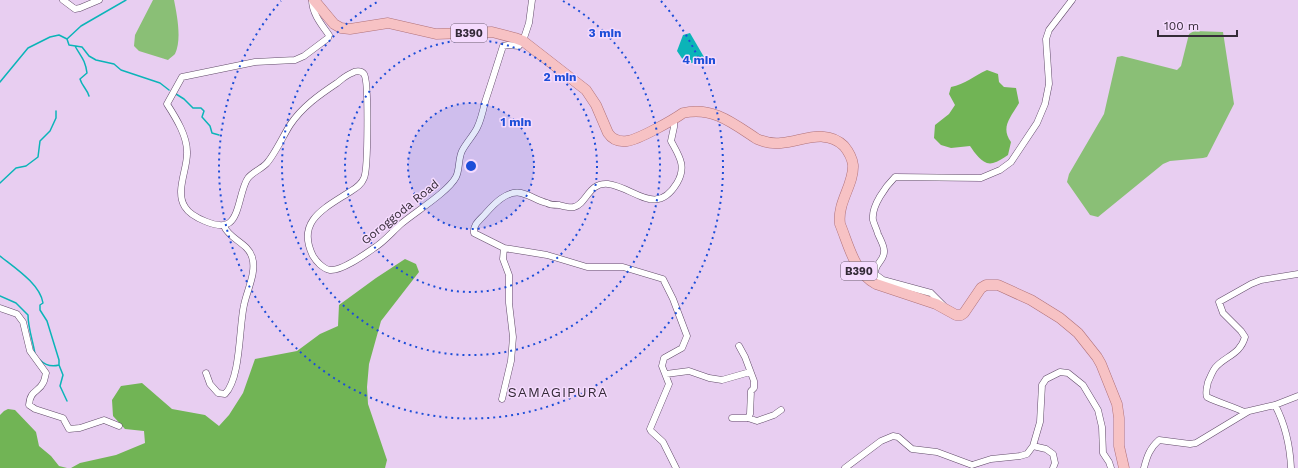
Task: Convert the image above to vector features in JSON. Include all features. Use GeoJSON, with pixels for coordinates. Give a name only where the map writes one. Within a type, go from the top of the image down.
{"type":"FeatureCollection","features":[{"type":"Feature","properties":{"kind":"main road","name":"B390"},"geometry":{"type":"LineString","coordinates":[[313,0],[334,24],[341,28],[350,29],[388,23],[436,34],[492,32],[522,41],[586,90],[596,105],[608,132],[620,141],[632,140],[683,113],[692,111],[702,111],[717,115],[762,141],[781,143],[816,136],[834,138],[848,151],[853,166],[852,175],[840,209],[840,224],[860,272],[876,284],[936,304],[956,315],[961,315],[964,313],[980,288],[992,284],[998,285],[1031,300],[1073,328],[1097,356],[1117,404],[1119,418],[1119,446],[1124,468]]}},
{"type":"Feature","properties":{"kind":"street"},"geometry":{"type":"LineString","coordinates":[[63,0],[75,9],[99,0]]}},
{"type":"Feature","properties":{"kind":"street"},"geometry":{"type":"LineString","coordinates":[[206,373],[210,384],[218,393],[225,394],[229,390],[233,380],[241,339],[244,306],[254,270],[252,256],[247,249],[226,232],[224,226],[216,225],[196,217],[186,209],[181,193],[188,152],[182,128],[168,104],[182,77],[255,62],[295,60],[304,56],[328,38],[328,35],[316,17],[312,5],[313,0]]}},
{"type":"Feature","properties":{"kind":"street"},"geometry":{"type":"LineString","coordinates":[[522,41],[529,23],[532,0]]}},
{"type":"Feature","properties":{"kind":"street"},"geometry":{"type":"LineString","coordinates":[[945,310],[942,304],[931,293],[882,280],[875,274],[874,270],[877,263],[883,258],[885,251],[873,219],[874,210],[885,186],[895,177],[981,178],[1000,170],[1011,162],[1037,123],[1045,104],[1049,84],[1046,39],[1049,30],[1072,0]]}},
{"type":"Feature","properties":{"kind":"street","name":"Goroggoda Road"},"geometry":{"type":"LineString","coordinates":[[224,226],[231,222],[235,215],[243,189],[249,176],[267,164],[290,125],[301,112],[318,96],[353,72],[360,72],[364,74],[366,82],[365,176],[358,186],[321,210],[310,224],[308,239],[314,257],[324,268],[331,270],[345,266],[377,247],[402,223],[446,189],[454,180],[458,174],[459,159],[462,152],[477,127],[503,46],[519,46],[522,41]]}},
{"type":"Feature","properties":{"kind":"street"},"geometry":{"type":"LineString","coordinates":[[674,119],[674,127],[670,141],[681,159],[682,166],[680,178],[672,191],[664,197],[655,200],[636,195],[614,185],[606,184],[596,187],[590,191],[580,204],[573,207],[548,204],[520,193],[508,195],[494,204],[473,228],[474,233],[477,236],[487,238],[504,248],[547,255],[587,267],[623,267],[663,279],[673,299],[687,336],[682,348],[664,358],[662,366],[669,384],[650,429],[663,442],[676,468]]}},
{"type":"Feature","properties":{"kind":"street"},"geometry":{"type":"LineString","coordinates":[[502,399],[511,361],[513,337],[509,303],[509,276],[503,259],[504,248]]}},
{"type":"Feature","properties":{"kind":"street"},"geometry":{"type":"LineString","coordinates":[[1298,274],[1260,280],[1219,302],[1223,313],[1245,337],[1243,344],[1216,368],[1211,376],[1205,392],[1207,397],[1244,412],[1275,405],[1298,396]]}},
{"type":"Feature","properties":{"kind":"street"},"geometry":{"type":"LineString","coordinates":[[0,308],[17,314],[23,322],[30,351],[46,373],[43,384],[29,399],[29,405],[35,409],[63,418],[69,429],[80,428],[104,420],[119,426]]}},
{"type":"Feature","properties":{"kind":"street"},"geometry":{"type":"LineString","coordinates":[[739,346],[754,381],[754,388],[751,391],[750,414],[748,418]]}},
{"type":"Feature","properties":{"kind":"street"},"geometry":{"type":"LineString","coordinates":[[666,374],[689,370],[709,378],[722,380],[750,372]]}},
{"type":"Feature","properties":{"kind":"street"},"geometry":{"type":"LineString","coordinates":[[845,468],[881,441],[893,436],[898,437],[912,449],[937,452],[972,465],[991,459],[1027,454],[1033,446],[1040,422],[1042,385],[1046,379],[1060,372],[1068,373],[1084,385],[1098,410],[1102,427],[1103,453],[1111,468]]}},
{"type":"Feature","properties":{"kind":"street"},"geometry":{"type":"LineString","coordinates":[[1275,405],[1282,418],[1288,441],[1291,468]]}},
{"type":"Feature","properties":{"kind":"street"},"geometry":{"type":"LineString","coordinates":[[732,418],[748,418],[756,421],[774,415],[781,410]]}},
{"type":"Feature","properties":{"kind":"street"},"geometry":{"type":"LineString","coordinates":[[1144,468],[1147,456],[1159,440],[1190,444],[1196,443],[1249,411]]}},
{"type":"Feature","properties":{"kind":"street"},"geometry":{"type":"LineString","coordinates":[[1033,446],[1046,449],[1053,454],[1055,463],[1053,468]]}},
{"type":"Feature","properties":{"kind":"shaded area"},"geometry":{"type":"Polygon","coordinates":[[[153,0],[174,0],[179,35],[175,54],[168,60],[139,51],[134,46],[135,35],[153,0]]]}},
{"type":"Feature","properties":{"kind":"shaded area"},"geometry":{"type":"Polygon","coordinates":[[[1194,31],[1223,32],[1234,104],[1207,157],[1170,161],[1163,164],[1098,217],[1090,215],[1067,182],[1069,174],[1104,114],[1117,57],[1122,56],[1177,70],[1181,66],[1189,34],[1194,31]]]}},
{"type":"Feature","properties":{"kind":"shaded area"},"geometry":{"type":"Polygon","coordinates":[[[690,33],[704,57],[692,63],[683,60],[677,51],[683,35],[690,33]]]}},
{"type":"Feature","properties":{"kind":"shaded area"},"geometry":{"type":"Polygon","coordinates":[[[987,70],[998,74],[999,82],[1004,87],[1016,88],[1019,103],[1008,122],[1006,132],[1011,142],[1008,155],[993,163],[986,163],[983,161],[970,146],[951,148],[941,145],[934,138],[935,125],[949,114],[955,105],[949,94],[951,87],[965,82],[987,70]]]}},
{"type":"Feature","properties":{"kind":"shaded area"},"geometry":{"type":"Polygon","coordinates":[[[405,259],[416,264],[419,272],[381,321],[369,364],[367,387],[368,404],[387,460],[385,468],[71,468],[80,463],[116,455],[145,443],[144,431],[125,429],[113,416],[112,400],[121,386],[142,383],[172,409],[205,415],[219,426],[229,415],[243,393],[255,359],[297,351],[320,334],[338,326],[339,305],[405,259]]]}},
{"type":"Feature","properties":{"kind":"shaded area"},"geometry":{"type":"Polygon","coordinates":[[[8,409],[15,410],[36,432],[39,446],[51,456],[59,466],[67,468],[0,468],[0,415],[8,409]]]}},
{"type":"Feature","properties":{"kind":"waterway"},"geometry":{"type":"LineString","coordinates":[[67,39],[81,26],[126,0]]}},
{"type":"Feature","properties":{"kind":"waterway"},"geometry":{"type":"LineString","coordinates":[[0,82],[28,48],[50,37],[59,35],[67,39],[69,45],[82,47],[89,56],[96,60],[114,64],[121,70],[160,83],[169,90]]}},
{"type":"Feature","properties":{"kind":"waterway"},"geometry":{"type":"LineString","coordinates":[[75,46],[85,64],[87,73],[80,79],[89,96]]}},
{"type":"Feature","properties":{"kind":"waterway"},"geometry":{"type":"LineString","coordinates":[[176,94],[184,99],[193,108],[201,108],[204,111],[202,117],[210,126],[212,133],[219,135]]}},
{"type":"Feature","properties":{"kind":"waterway"},"geometry":{"type":"LineString","coordinates":[[0,183],[16,168],[26,166],[38,157],[40,141],[50,131],[56,118],[56,111]]}},
{"type":"Feature","properties":{"kind":"waterway"},"geometry":{"type":"LineString","coordinates":[[0,256],[26,277],[41,296],[43,303],[40,305],[40,310],[47,321],[59,360],[59,365]]}},
{"type":"Feature","properties":{"kind":"waterway"},"geometry":{"type":"LineString","coordinates":[[0,296],[16,303],[28,315],[35,354]]}},
{"type":"Feature","properties":{"kind":"waterway"},"geometry":{"type":"LineString","coordinates":[[40,360],[49,365],[59,365],[63,375],[60,386],[67,401]]}},
{"type":"Feature","properties":{"kind":"district","name":"SAMAGIPURA"},"geometry":{"type":"Point","coordinates":[558,392]}}]}
